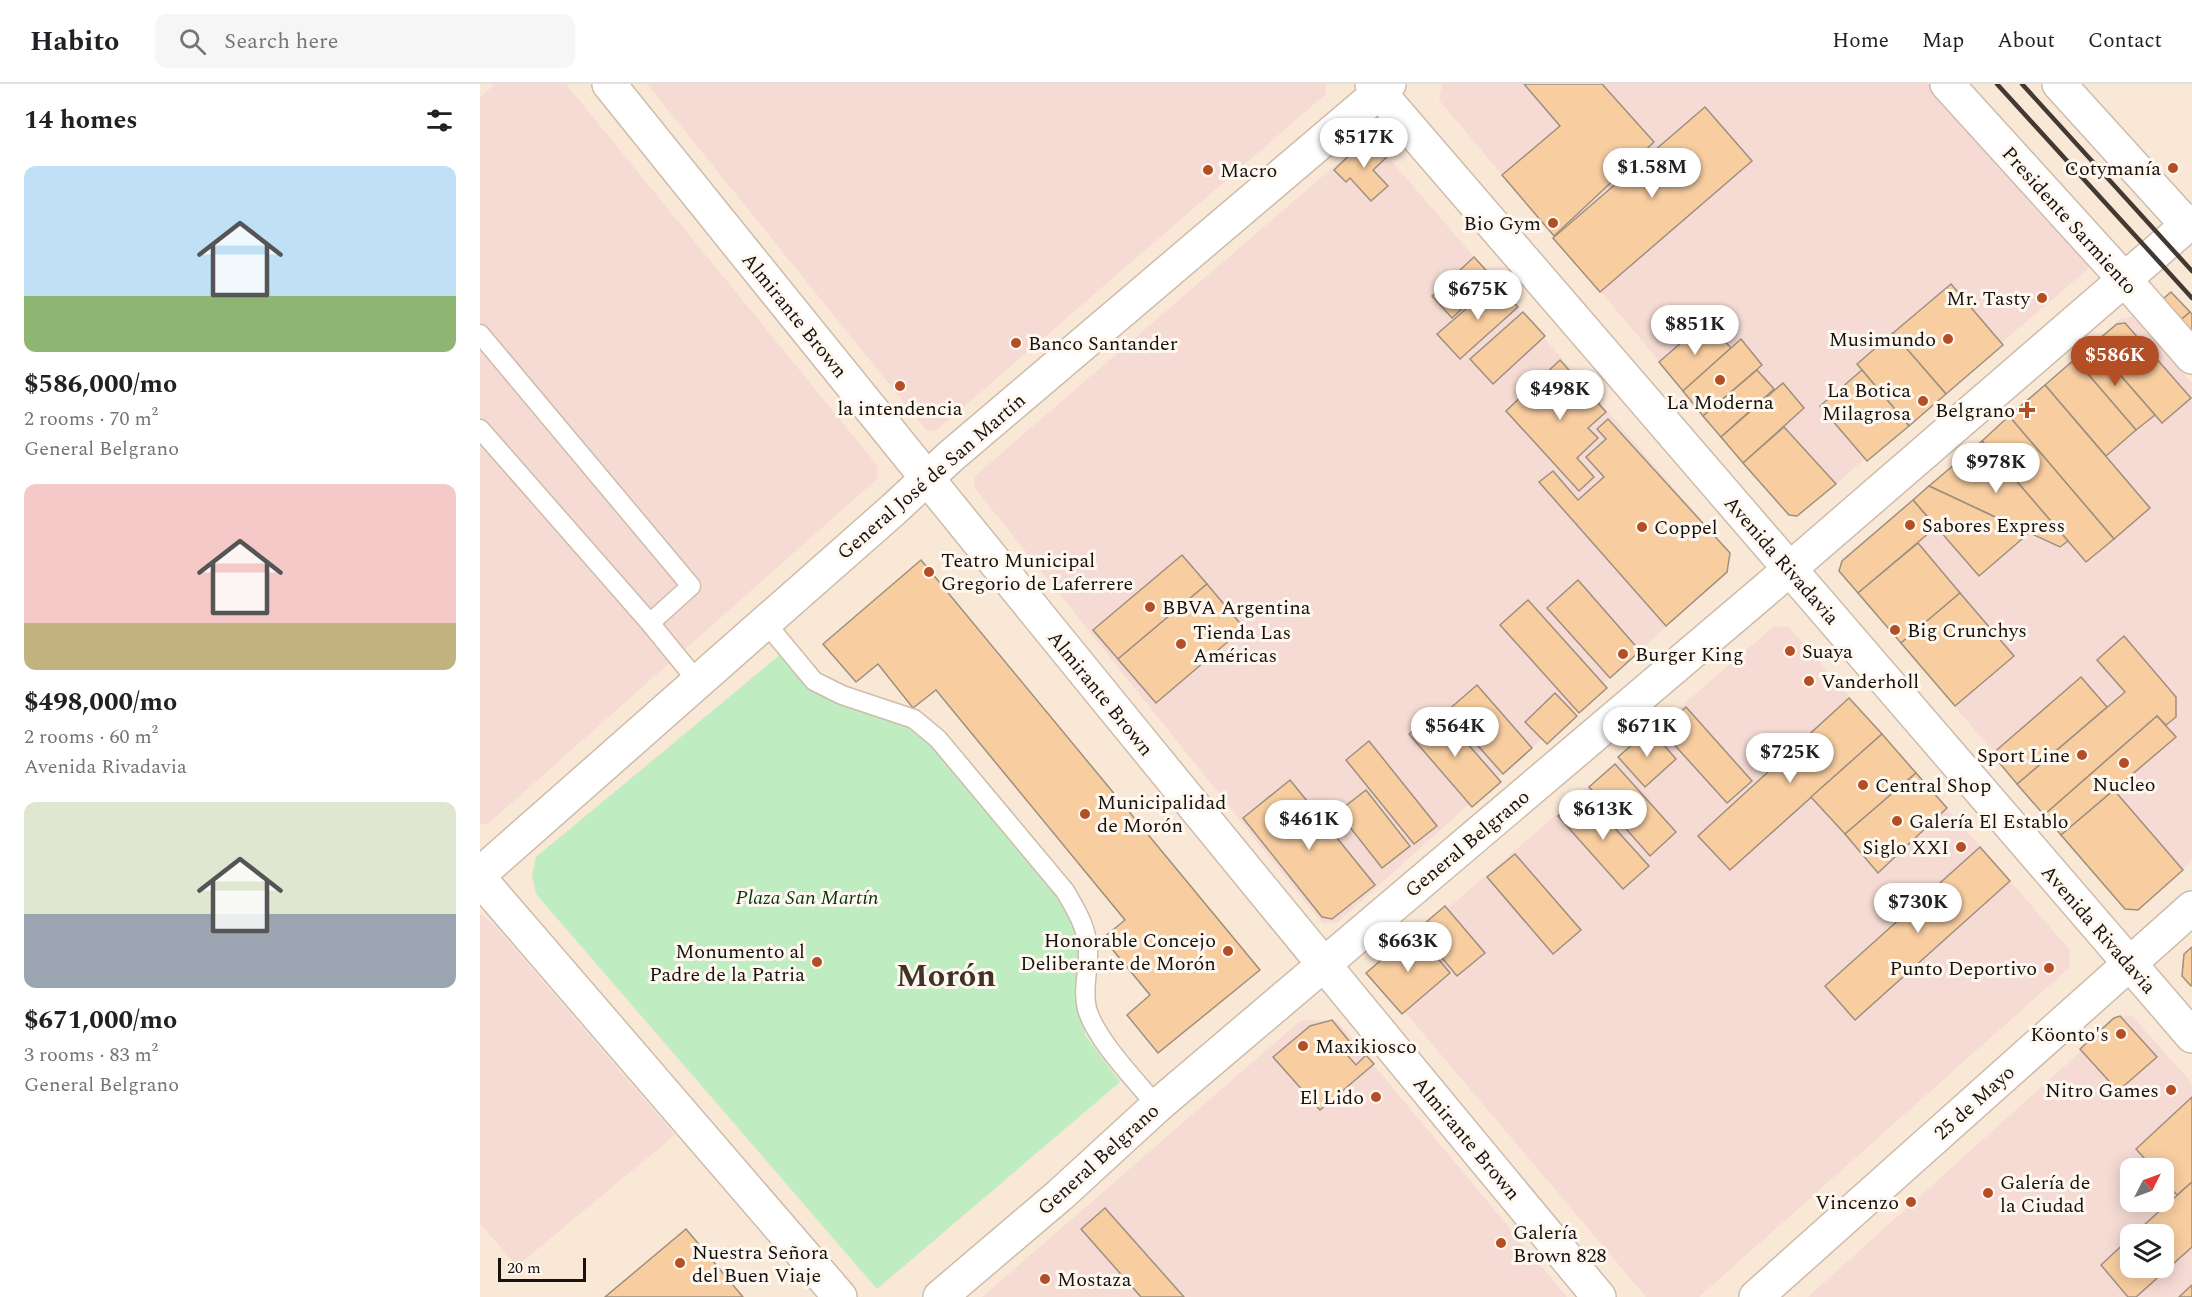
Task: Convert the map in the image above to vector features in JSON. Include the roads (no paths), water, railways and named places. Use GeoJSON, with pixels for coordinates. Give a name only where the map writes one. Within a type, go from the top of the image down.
{"type":"FeatureCollection","features":[{"type":"Feature","properties":{"kind":"street","name":"Almirante Brown"},"geometry":{"type":"LineString","coordinates":[[609,84],[1323,965],[1599,1297]]}},
{"type":"Feature","properties":{"kind":"street","name":"Presidente Sarmiento"},"geometry":{"type":"LineString","coordinates":[[1947,84],[2192,357]]}},
{"type":"Feature","properties":{"kind":"street"},"geometry":{"type":"LineString","coordinates":[[2058,84],[2190,223]]}},
{"type":"Feature","properties":{"kind":"street","name":"General José de San Martín"},"geometry":{"type":"LineString","coordinates":[[480,874],[886,517],[951,456],[1380,87]]}},
{"type":"Feature","properties":{"kind":"street","name":"Avenida Rivadavia"},"geometry":{"type":"LineString","coordinates":[[1380,87],[1789,570],[2192,1036]]}},
{"type":"Feature","properties":{"kind":"street","name":"General Belgrano"},"geometry":{"type":"LineString","coordinates":[[940,1297],[1060,1195],[1157,1106],[1789,570],[2190,223]]}},
{"type":"Feature","properties":{"kind":"street"},"geometry":{"type":"LineString","coordinates":[[480,879],[840,1297]]}},
{"type":"Feature","properties":{"kind":"street","name":"25 de Mayo"},"geometry":{"type":"LineString","coordinates":[[1756,1297],[2192,908]]}},
{"type":"Feature","properties":{"kind":"lane"},"geometry":{"type":"LineString","coordinates":[[480,334],[677,566],[691,586],[650,623]]}},
{"type":"Feature","properties":{"kind":"lane"},"geometry":{"type":"LineString","coordinates":[[480,429],[650,623],[698,682]]}},
{"type":"Feature","properties":{"kind":"lane"},"geometry":{"type":"LineString","coordinates":[[765,622],[814,681],[842,695],[914,719],[938,739],[1065,891],[1082,919],[1088,950],[1085,982],[1087,1009],[1100,1036],[1157,1106]]}},
{"type":"Feature","properties":{"kind":"railway"},"geometry":{"type":"LineString","coordinates":[[1997,84],[2192,298]]}},
{"type":"Feature","properties":{"kind":"railway"},"geometry":{"type":"LineString","coordinates":[[2022,84],[2192,271]]}},
{"type":"Feature","properties":{"kind":"place","name":"Cotymanía"},"geometry":{"type":"Point","coordinates":[2173,168]}},
{"type":"Feature","properties":{"kind":"place","name":"Macro"},"geometry":{"type":"Point","coordinates":[1208,170]}},
{"type":"Feature","properties":{"kind":"place","name":"Bio Gym"},"geometry":{"type":"Point","coordinates":[1553,223]}},
{"type":"Feature","properties":{"kind":"place","name":"Mr. Tasty"},"geometry":{"type":"Point","coordinates":[2042,298]}},
{"type":"Feature","properties":{"kind":"place","name":"Musimundo"},"geometry":{"type":"Point","coordinates":[1948,339]}},
{"type":"Feature","properties":{"kind":"place","name":"Banco Santander"},"geometry":{"type":"Point","coordinates":[1016,343]}},
{"type":"Feature","properties":{"kind":"place","name":"La Moderna"},"geometry":{"type":"Point","coordinates":[1720,380]}},
{"type":"Feature","properties":{"kind":"place","name":"la intendencia"},"geometry":{"type":"Point","coordinates":[900,386]}},
{"type":"Feature","properties":{"kind":"place","name":"La Botica Milagrosa"},"geometry":{"type":"Point","coordinates":[1923,401]}},
{"type":"Feature","properties":{"kind":"place","name":"Belgrano"},"geometry":{"type":"Point","coordinates":[2027,410]}},
{"type":"Feature","properties":{"kind":"place","name":"Sabores Express"},"geometry":{"type":"Point","coordinates":[1910,525]}},
{"type":"Feature","properties":{"kind":"place","name":"Coppel"},"geometry":{"type":"Point","coordinates":[1642,527]}},
{"type":"Feature","properties":{"kind":"place","name":"Teatro Municipal Gregorio de Laferrere"},"geometry":{"type":"Point","coordinates":[929,572]}},
{"type":"Feature","properties":{"kind":"place","name":"BBVA Argentina"},"geometry":{"type":"Point","coordinates":[1150,607]}},
{"type":"Feature","properties":{"kind":"place","name":"Big Crunchys"},"geometry":{"type":"Point","coordinates":[1895,630]}},
{"type":"Feature","properties":{"kind":"place","name":"Tienda Las Américas"},"geometry":{"type":"Point","coordinates":[1181,644]}},
{"type":"Feature","properties":{"kind":"place","name":"Suaya"},"geometry":{"type":"Point","coordinates":[1790,651]}},
{"type":"Feature","properties":{"kind":"place","name":"Burger King"},"geometry":{"type":"Point","coordinates":[1623,654]}},
{"type":"Feature","properties":{"kind":"place","name":"Vanderholl"},"geometry":{"type":"Point","coordinates":[1809,681]}},
{"type":"Feature","properties":{"kind":"place","name":"Sport Line"},"geometry":{"type":"Point","coordinates":[2082,755]}},
{"type":"Feature","properties":{"kind":"place","name":"Nucleo"},"geometry":{"type":"Point","coordinates":[2124,763]}},
{"type":"Feature","properties":{"kind":"place","name":"Central Shop"},"geometry":{"type":"Point","coordinates":[1863,785]}},
{"type":"Feature","properties":{"kind":"place","name":"Municipalidad de Morón"},"geometry":{"type":"Point","coordinates":[1085,814]}},
{"type":"Feature","properties":{"kind":"place","name":"Galería El Establo"},"geometry":{"type":"Point","coordinates":[1897,821]}},
{"type":"Feature","properties":{"kind":"place","name":"Siglo XXI"},"geometry":{"type":"Point","coordinates":[1961,847]}},
{"type":"Feature","properties":{"kind":"place","name":"Honorable Concejo Deliberante de Morón"},"geometry":{"type":"Point","coordinates":[1228,951]}},
{"type":"Feature","properties":{"kind":"place","name":"Monumento al Padre de la Patria"},"geometry":{"type":"Point","coordinates":[817,962]}},
{"type":"Feature","properties":{"kind":"place","name":"Punto Deportivo"},"geometry":{"type":"Point","coordinates":[2049,968]}},
{"type":"Feature","properties":{"kind":"place","name":"Köonto's"},"geometry":{"type":"Point","coordinates":[2121,1034]}},
{"type":"Feature","properties":{"kind":"place","name":"Maxikiosco"},"geometry":{"type":"Point","coordinates":[1303,1046]}},
{"type":"Feature","properties":{"kind":"place","name":"Nitro Games"},"geometry":{"type":"Point","coordinates":[2171,1090]}},
{"type":"Feature","properties":{"kind":"place","name":"El Lido"},"geometry":{"type":"Point","coordinates":[1376,1097]}},
{"type":"Feature","properties":{"kind":"place","name":"Galería de la Ciudad"},"geometry":{"type":"Point","coordinates":[1988,1193]}},
{"type":"Feature","properties":{"kind":"place","name":"Vincenzo"},"geometry":{"type":"Point","coordinates":[1911,1202]}},
{"type":"Feature","properties":{"kind":"place","name":"Galería Brown 828"},"geometry":{"type":"Point","coordinates":[1501,1243]}},
{"type":"Feature","properties":{"kind":"place","name":"Nuestra Señora del Buen Viaje"},"geometry":{"type":"Point","coordinates":[680,1263]}},
{"type":"Feature","properties":{"kind":"place","name":"Mostaza"},"geometry":{"type":"Point","coordinates":[1045,1279]}},
{"type":"Feature","properties":{"kind":"district","name":"Morón"},"geometry":{"type":"Point","coordinates":[946,975]}},
{"type":"Feature","properties":{"kind":"park label","name":"Plaza San Martín"},"geometry":{"type":"Point","coordinates":[807,897]}}]}
